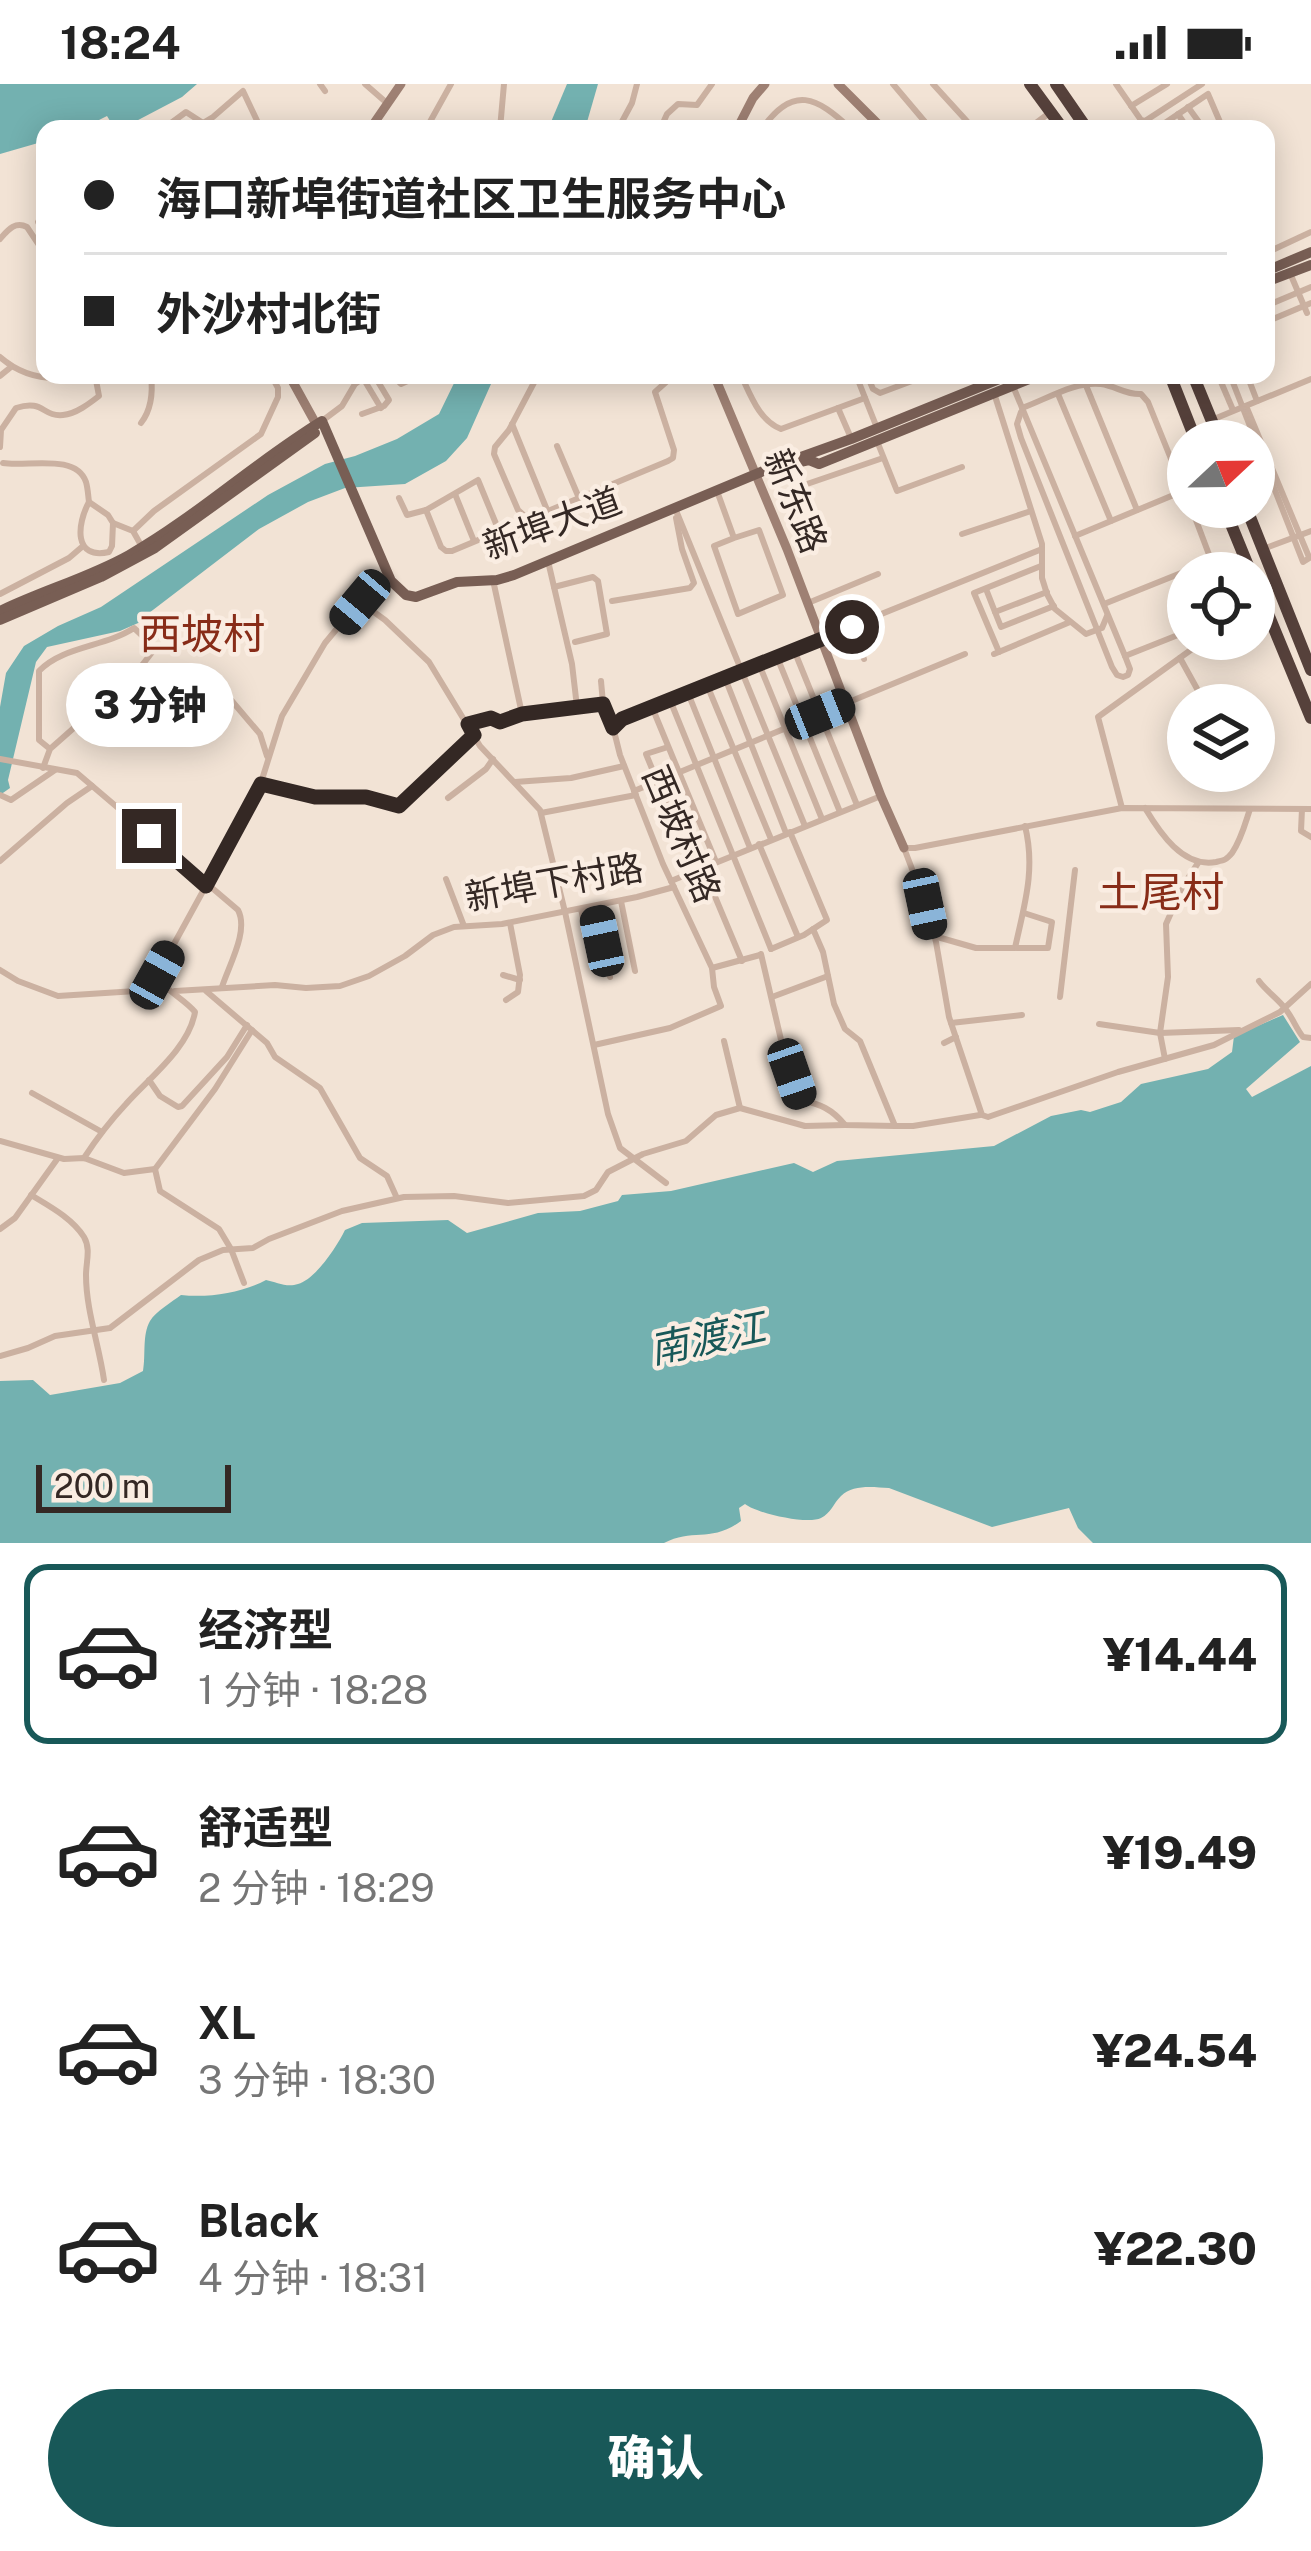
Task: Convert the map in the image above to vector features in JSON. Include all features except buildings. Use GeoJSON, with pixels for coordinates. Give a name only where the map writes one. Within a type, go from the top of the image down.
{"type":"FeatureCollection","features":[{"type":"Feature","properties":{"kind":"highway"},"geometry":{"type":"LineString","coordinates":[[1030,84],[1057,120]]}},
{"type":"Feature","properties":{"kind":"highway"},"geometry":{"type":"LineString","coordinates":[[1059,85],[1081,120]]}},
{"type":"Feature","properties":{"kind":"highway"},"geometry":{"type":"LineString","coordinates":[[1174,384],[1188,420]]}},
{"type":"Feature","properties":{"kind":"highway"},"geometry":{"type":"LineString","coordinates":[[1197,384],[1211,420]]}},
{"type":"Feature","properties":{"kind":"highway"},"geometry":{"type":"LineString","coordinates":[[1254,528],[1311,670]]}},
{"type":"Feature","properties":{"kind":"highway"},"geometry":{"type":"LineString","coordinates":[[1275,643],[1311,718]]}},
{"type":"Feature","properties":{"kind":"main road"},"geometry":{"type":"LineString","coordinates":[[1275,267],[1311,252]]}},
{"type":"Feature","properties":{"kind":"main road"},"geometry":{"type":"LineString","coordinates":[[1275,279],[1311,265]]}},
{"type":"Feature","properties":{"kind":"main road","name":"新埠大道"},"geometry":{"type":"LineString","coordinates":[[757,475],[801,461],[818,464],[992,384]]}},
{"type":"Feature","properties":{"kind":"main road","name":"新埠大道"},"geometry":{"type":"LineString","coordinates":[[388,574],[398,590],[416,597],[458,583],[514,575],[824,447],[877,435],[994,393],[1001,384]]}},
{"type":"Feature","properties":{"kind":"main road"},"geometry":{"type":"LineString","coordinates":[[321,426],[388,574]]}},
{"type":"Feature","properties":{"kind":"main road"},"geometry":{"type":"LineString","coordinates":[[0,611],[142,547],[321,426]]}},
{"type":"Feature","properties":{"kind":"main road"},"geometry":{"type":"LineString","coordinates":[[0,620],[145,554],[321,426]]}},
{"type":"Feature","properties":{"kind":"street"},"geometry":{"type":"LineString","coordinates":[[207,120],[252,84]]}},
{"type":"Feature","properties":{"kind":"street"},"geometry":{"type":"LineString","coordinates":[[365,84],[388,104]]}},
{"type":"Feature","properties":{"kind":"street"},"geometry":{"type":"LineString","coordinates":[[376,120],[401,84]]}},
{"type":"Feature","properties":{"kind":"street"},"geometry":{"type":"LineString","coordinates":[[431,120],[451,84]]}},
{"type":"Feature","properties":{"kind":"street"},"geometry":{"type":"LineString","coordinates":[[501,120],[504,84]]}},
{"type":"Feature","properties":{"kind":"street"},"geometry":{"type":"LineString","coordinates":[[623,120],[637,84]]}},
{"type":"Feature","properties":{"kind":"street"},"geometry":{"type":"LineString","coordinates":[[664,120],[678,104],[701,102],[712,84]]}},
{"type":"Feature","properties":{"kind":"street"},"geometry":{"type":"LineString","coordinates":[[742,120],[765,84]]}},
{"type":"Feature","properties":{"kind":"street"},"geometry":{"type":"LineString","coordinates":[[838,84],[874,120]]}},
{"type":"Feature","properties":{"kind":"street"},"geometry":{"type":"LineString","coordinates":[[893,84],[924,120]]}},
{"type":"Feature","properties":{"kind":"street"},"geometry":{"type":"LineString","coordinates":[[933,84],[966,120]]}},
{"type":"Feature","properties":{"kind":"street"},"geometry":{"type":"LineString","coordinates":[[1116,84],[1141,120]]}},
{"type":"Feature","properties":{"kind":"street"},"geometry":{"type":"LineString","coordinates":[[1122,92],[1135,84]]}},
{"type":"Feature","properties":{"kind":"street"},"geometry":{"type":"LineString","coordinates":[[1131,106],[1167,84]]}},
{"type":"Feature","properties":{"kind":"street"},"geometry":{"type":"LineString","coordinates":[[1157,120],[1202,84]]}},
{"type":"Feature","properties":{"kind":"street"},"geometry":{"type":"LineString","coordinates":[[244,91],[257,120]]}},
{"type":"Feature","properties":{"kind":"street"},"geometry":{"type":"LineString","coordinates":[[1172,120],[1208,94],[1218,120]]}},
{"type":"Feature","properties":{"kind":"street"},"geometry":{"type":"LineString","coordinates":[[770,120],[779,109],[804,99],[825,105],[841,120]]}},
{"type":"Feature","properties":{"kind":"street"},"geometry":{"type":"LineString","coordinates":[[1188,107],[1197,120]]}},
{"type":"Feature","properties":{"kind":"street"},"geometry":{"type":"LineString","coordinates":[[1040,120],[1051,112]]}},
{"type":"Feature","properties":{"kind":"street"},"geometry":{"type":"LineString","coordinates":[[1178,114],[1182,120]]}},
{"type":"Feature","properties":{"kind":"street"},"geometry":{"type":"LineString","coordinates":[[0,239],[22,224],[36,240]]}},
{"type":"Feature","properties":{"kind":"street"},"geometry":{"type":"LineString","coordinates":[[1275,250],[1311,232]]}},
{"type":"Feature","properties":{"kind":"street"},"geometry":{"type":"LineString","coordinates":[[1275,319],[1307,307],[1290,273]]}},
{"type":"Feature","properties":{"kind":"street"},"geometry":{"type":"LineString","coordinates":[[1275,302],[1311,287]]}},
{"type":"Feature","properties":{"kind":"street"},"geometry":{"type":"LineString","coordinates":[[0,357],[36,377]]}},
{"type":"Feature","properties":{"kind":"street"},"geometry":{"type":"LineString","coordinates":[[0,376],[11,367]]}},
{"type":"Feature","properties":{"kind":"street"},"geometry":{"type":"LineString","coordinates":[[1211,420],[1311,379]]}},
{"type":"Feature","properties":{"kind":"street"},"geometry":{"type":"LineString","coordinates":[[88,502],[108,515],[112,524],[109,552],[93,554],[83,546],[81,520],[88,502],[83,476],[57,463],[1,465],[0,449],[2,430],[16,408],[34,404],[56,414],[71,412],[99,396],[97,384]]}},
{"type":"Feature","properties":{"kind":"street"},"geometry":{"type":"LineString","coordinates":[[141,423],[147,415],[151,384]]}},
{"type":"Feature","properties":{"kind":"street"},"geometry":{"type":"LineString","coordinates":[[134,531],[154,511],[261,434],[278,397],[276,384]]}},
{"type":"Feature","properties":{"kind":"street"},"geometry":{"type":"LineString","coordinates":[[298,384],[321,426],[358,384]]}},
{"type":"Feature","properties":{"kind":"street"},"geometry":{"type":"LineString","coordinates":[[362,414],[381,408],[371,384]]}},
{"type":"Feature","properties":{"kind":"street"},"geometry":{"type":"LineString","coordinates":[[528,518],[518,510],[494,454],[533,384]]}},
{"type":"Feature","properties":{"kind":"street"},"geometry":{"type":"LineString","coordinates":[[426,510],[443,550],[449,552],[673,458],[655,392],[664,384]]}},
{"type":"Feature","properties":{"kind":"street","name":"新东路"},"geometry":{"type":"LineString","coordinates":[[718,384],[904,848]]}},
{"type":"Feature","properties":{"kind":"street"},"geometry":{"type":"LineString","coordinates":[[746,384],[761,415],[781,429],[865,398]]}},
{"type":"Feature","properties":{"kind":"street"},"geometry":{"type":"LineString","coordinates":[[860,384],[897,491],[962,467]]}},
{"type":"Feature","properties":{"kind":"street"},"geometry":{"type":"LineString","coordinates":[[871,384],[880,393],[904,384]]}},
{"type":"Feature","properties":{"kind":"street"},"geometry":{"type":"LineString","coordinates":[[1009,384],[1022,408],[1125,656],[1130,669],[1123,677],[1112,667],[1022,438],[1017,424],[1022,408]]}},
{"type":"Feature","properties":{"kind":"street"},"geometry":{"type":"LineString","coordinates":[[1022,408],[1083,384]]}},
{"type":"Feature","properties":{"kind":"street"},"geometry":{"type":"LineString","coordinates":[[1085,384],[1137,510]]}},
{"type":"Feature","properties":{"kind":"street"},"geometry":{"type":"LineString","coordinates":[[1098,384],[1141,394],[1167,446]]}},
{"type":"Feature","properties":{"kind":"street"},"geometry":{"type":"LineString","coordinates":[[1224,384],[1240,408]]}},
{"type":"Feature","properties":{"kind":"street"},"geometry":{"type":"LineString","coordinates":[[1233,384],[1245,420]]}},
{"type":"Feature","properties":{"kind":"street"},"geometry":{"type":"LineString","coordinates":[[1250,384],[1257,401]]}},
{"type":"Feature","properties":{"kind":"street"},"geometry":{"type":"LineString","coordinates":[[994,393],[1042,549],[1047,592],[1054,606],[1086,634],[1102,628],[1106,609]]}},
{"type":"Feature","properties":{"kind":"street"},"geometry":{"type":"LineString","coordinates":[[1058,394],[1111,521]]}},
{"type":"Feature","properties":{"kind":"street"},"geometry":{"type":"LineString","coordinates":[[838,408],[851,439]]}},
{"type":"Feature","properties":{"kind":"street"},"geometry":{"type":"LineString","coordinates":[[512,424],[548,511]]}},
{"type":"Feature","properties":{"kind":"street"},"geometry":{"type":"LineString","coordinates":[[557,446],[579,498]]}},
{"type":"Feature","properties":{"kind":"street"},"geometry":{"type":"LineString","coordinates":[[841,455],[846,470]]}},
{"type":"Feature","properties":{"kind":"street"},"geometry":{"type":"LineString","coordinates":[[807,484],[883,458]]}},
{"type":"Feature","properties":{"kind":"street"},"geometry":{"type":"LineString","coordinates":[[818,464],[821,479]]}},
{"type":"Feature","properties":{"kind":"street"},"geometry":{"type":"LineString","coordinates":[[407,515],[426,510],[478,480],[499,531]]}},
{"type":"Feature","properties":{"kind":"street"},"geometry":{"type":"LineString","coordinates":[[1275,489],[1310,558]]}},
{"type":"Feature","properties":{"kind":"street"},"geometry":{"type":"LineString","coordinates":[[717,491],[734,538]]}},
{"type":"Feature","properties":{"kind":"street"},"geometry":{"type":"LineString","coordinates":[[455,494],[475,542]]}},
{"type":"Feature","properties":{"kind":"street"},"geometry":{"type":"LineString","coordinates":[[1063,541],[1167,497]]}},
{"type":"Feature","properties":{"kind":"street"},"geometry":{"type":"LineString","coordinates":[[399,498],[411,526]]}},
{"type":"Feature","properties":{"kind":"street"},"geometry":{"type":"LineString","coordinates":[[675,508],[805,826]]}},
{"type":"Feature","properties":{"kind":"street"},"geometry":{"type":"LineString","coordinates":[[611,601],[694,584],[675,508]]}},
{"type":"Feature","properties":{"kind":"street"},"geometry":{"type":"LineString","coordinates":[[962,534],[1031,511]]}},
{"type":"Feature","properties":{"kind":"street"},"geometry":{"type":"LineString","coordinates":[[112,524],[134,531],[142,547]]}},
{"type":"Feature","properties":{"kind":"street"},"geometry":{"type":"LineString","coordinates":[[759,530],[783,596],[738,614],[714,546],[734,538],[759,530]]}},
{"type":"Feature","properties":{"kind":"street"},"geometry":{"type":"LineString","coordinates":[[1263,549],[1311,531]]}},
{"type":"Feature","properties":{"kind":"street"},"geometry":{"type":"LineString","coordinates":[[0,594],[83,546]]}},
{"type":"Feature","properties":{"kind":"street"},"geometry":{"type":"LineString","coordinates":[[789,554],[802,548]]}},
{"type":"Feature","properties":{"kind":"street","name":"西坡村路"},"geometry":{"type":"LineString","coordinates":[[712,968],[672,884],[613,728],[622,719],[1042,549]]}},
{"type":"Feature","properties":{"kind":"street"},"geometry":{"type":"LineString","coordinates":[[548,561],[572,664],[577,708]]}},
{"type":"Feature","properties":{"kind":"street"},"geometry":{"type":"LineString","coordinates":[[1042,566],[974,593],[996,653],[1070,622]]}},
{"type":"Feature","properties":{"kind":"street"},"geometry":{"type":"LineString","coordinates":[[0,1141],[58,1158],[84,1158],[194,1023],[196,1012],[182,996],[162,985],[157,975],[261,784],[282,716],[325,643],[388,574]]}},
{"type":"Feature","properties":{"kind":"street"},"geometry":{"type":"LineString","coordinates":[[808,603],[878,574]]}},
{"type":"Feature","properties":{"kind":"street"},"geometry":{"type":"LineString","coordinates":[[554,587],[593,577],[598,581],[607,634],[575,642]]}},
{"type":"Feature","properties":{"kind":"street"},"geometry":{"type":"LineString","coordinates":[[493,580],[522,714]]}},
{"type":"Feature","properties":{"kind":"street"},"geometry":{"type":"LineString","coordinates":[[1106,609],[1167,581]]}},
{"type":"Feature","properties":{"kind":"street"},"geometry":{"type":"LineString","coordinates":[[986,588],[1001,627],[1054,606]]}},
{"type":"Feature","properties":{"kind":"street"},"geometry":{"type":"LineString","coordinates":[[995,612],[1047,592]]}},
{"type":"Feature","properties":{"kind":"street"},"geometry":{"type":"LineString","coordinates":[[712,600],[731,593]]}},
{"type":"Feature","properties":{"kind":"street"},"geometry":{"type":"LineString","coordinates":[[360,602],[429,662],[474,735],[541,814],[608,1114],[620,1148],[666,1183]]}},
{"type":"Feature","properties":{"kind":"street"},"geometry":{"type":"LineString","coordinates":[[852,627],[865,659]]}},
{"type":"Feature","properties":{"kind":"street"},"geometry":{"type":"LineString","coordinates":[[43,768],[50,749],[136,673],[153,651],[134,628],[56,658],[39,671],[39,740],[50,749]]}},
{"type":"Feature","properties":{"kind":"street"},"geometry":{"type":"LineString","coordinates":[[1125,656],[1167,639]]}},
{"type":"Feature","properties":{"kind":"street"},"geometry":{"type":"LineString","coordinates":[[794,650],[857,805]]}},
{"type":"Feature","properties":{"kind":"street"},"geometry":{"type":"LineString","coordinates":[[541,814],[635,793],[965,654]]}},
{"type":"Feature","properties":{"kind":"street"},"geometry":{"type":"LineString","coordinates":[[777,657],[840,812]]}},
{"type":"Feature","properties":{"kind":"street"},"geometry":{"type":"LineString","coordinates":[[1122,808],[1098,717],[1177,660]]}},
{"type":"Feature","properties":{"kind":"street"},"geometry":{"type":"LineString","coordinates":[[759,664],[822,819]]}},
{"type":"Feature","properties":{"kind":"street"},"geometry":{"type":"LineString","coordinates":[[595,1045],[670,1028],[715,1010],[721,1006],[712,968],[761,954],[826,920],[724,678]]}},
{"type":"Feature","properties":{"kind":"street"},"geometry":{"type":"LineString","coordinates":[[601,681],[603,704],[613,728]]}},
{"type":"Feature","properties":{"kind":"street"},"geometry":{"type":"LineString","coordinates":[[706,685],[771,839]]}},
{"type":"Feature","properties":{"kind":"street"},"geometry":{"type":"LineString","coordinates":[[688,693],[750,848]]}},
{"type":"Feature","properties":{"kind":"street"},"geometry":{"type":"LineString","coordinates":[[226,694],[260,734],[267,759]]}},
{"type":"Feature","properties":{"kind":"street"},"geometry":{"type":"LineString","coordinates":[[670,700],[772,949]]}},
{"type":"Feature","properties":{"kind":"street"},"geometry":{"type":"LineString","coordinates":[[468,724],[603,704]]}},
{"type":"Feature","properties":{"kind":"street"},"geometry":{"type":"LineString","coordinates":[[652,707],[716,862]]}},
{"type":"Feature","properties":{"kind":"street"},"geometry":{"type":"LineString","coordinates":[[261,784],[315,797],[366,797],[399,806],[474,735]]}},
{"type":"Feature","properties":{"kind":"street"},"geometry":{"type":"LineString","coordinates":[[668,747],[646,754],[742,961]]}},
{"type":"Feature","properties":{"kind":"street"},"geometry":{"type":"LineString","coordinates":[[0,759],[77,773],[242,917],[221,987]]}},
{"type":"Feature","properties":{"kind":"street"},"geometry":{"type":"LineString","coordinates":[[448,798],[493,759]]}},
{"type":"Feature","properties":{"kind":"street"},"geometry":{"type":"LineString","coordinates":[[513,782],[571,778],[624,766]]}},
{"type":"Feature","properties":{"kind":"street"},"geometry":{"type":"LineString","coordinates":[[0,794],[11,800],[55,770]]}},
{"type":"Feature","properties":{"kind":"street"},"geometry":{"type":"LineString","coordinates":[[0,861],[92,786]]}},
{"type":"Feature","properties":{"kind":"street","name":"新埠下村路"},"geometry":{"type":"LineString","coordinates":[[171,992],[355,982],[406,956],[434,935],[621,901],[880,796]]}},
{"type":"Feature","properties":{"kind":"street"},"geometry":{"type":"LineString","coordinates":[[982,1115],[951,1023],[925,904],[904,848],[1122,808],[1306,809],[1301,831],[1311,837]]}},
{"type":"Feature","properties":{"kind":"street"},"geometry":{"type":"LineString","coordinates":[[1144,808],[1177,850],[1198,863],[1226,859],[1243,832],[1250,809]]}},
{"type":"Feature","properties":{"kind":"street"},"geometry":{"type":"LineString","coordinates":[[1015,948],[1030,882],[1025,826]]}},
{"type":"Feature","properties":{"kind":"street"},"geometry":{"type":"LineString","coordinates":[[759,844],[798,937]]}},
{"type":"Feature","properties":{"kind":"street"},"geometry":{"type":"LineString","coordinates":[[1165,1059],[1160,1033],[1168,977],[1166,924],[1198,863]]}},
{"type":"Feature","properties":{"kind":"street"},"geometry":{"type":"LineString","coordinates":[[1060,997],[1075,870]]}},
{"type":"Feature","properties":{"kind":"street"},"geometry":{"type":"LineString","coordinates":[[446,879],[464,926]]}},
{"type":"Feature","properties":{"kind":"street"},"geometry":{"type":"LineString","coordinates":[[621,901],[635,971]]}},
{"type":"Feature","properties":{"kind":"street"},"geometry":{"type":"LineString","coordinates":[[595,906],[610,976]]}},
{"type":"Feature","properties":{"kind":"street"},"geometry":{"type":"LineString","coordinates":[[581,909],[594,966]]}},
{"type":"Feature","properties":{"kind":"street"},"geometry":{"type":"LineString","coordinates":[[1024,913],[1052,922],[1048,948]]}},
{"type":"Feature","properties":{"kind":"street"},"geometry":{"type":"LineString","coordinates":[[506,1000],[518,992],[520,980],[510,923]]}},
{"type":"Feature","properties":{"kind":"street"},"geometry":{"type":"LineString","coordinates":[[813,929],[834,1004],[845,1029],[860,1041],[895,1126]]}},
{"type":"Feature","properties":{"kind":"street"},"geometry":{"type":"LineString","coordinates":[[933,936],[976,947],[1065,949]]}},
{"type":"Feature","properties":{"kind":"street"},"geometry":{"type":"LineString","coordinates":[[761,954],[801,1100],[834,1112],[844,1125]]}},
{"type":"Feature","properties":{"kind":"street"},"geometry":{"type":"LineString","coordinates":[[0,970],[58,996],[152,990],[162,985]]}},
{"type":"Feature","properties":{"kind":"street"},"geometry":{"type":"LineString","coordinates":[[503,975],[520,980]]}},
{"type":"Feature","properties":{"kind":"street"},"geometry":{"type":"LineString","coordinates":[[772,997],[828,976]]}},
{"type":"Feature","properties":{"kind":"street"},"geometry":{"type":"LineString","coordinates":[[1259,981],[1286,1008],[1297,1029],[1311,1038]]}},
{"type":"Feature","properties":{"kind":"street"},"geometry":{"type":"LineString","coordinates":[[0,1356],[55,1336],[95,1332],[117,1324],[199,1260],[231,1249],[253,1248],[342,1211],[397,1198],[454,1196],[508,1203],[584,1196],[596,1190],[608,1172],[643,1154],[686,1141],[716,1114],[740,1108],[819,1128],[988,1118],[1214,1045],[1286,1008],[1310,986]]}},
{"type":"Feature","properties":{"kind":"street"},"geometry":{"type":"LineString","coordinates":[[204,988],[267,1043],[275,1057],[320,1088],[360,1158],[387,1176],[397,1198]]}},
{"type":"Feature","properties":{"kind":"street"},"geometry":{"type":"LineString","coordinates":[[951,1023],[1022,1015]]}},
{"type":"Feature","properties":{"kind":"street"},"geometry":{"type":"LineString","coordinates":[[1100,1024],[1160,1033],[1244,1030]]}},
{"type":"Feature","properties":{"kind":"street"},"geometry":{"type":"LineString","coordinates":[[149,1080],[160,1096],[182,1106],[250,1028]]}},
{"type":"Feature","properties":{"kind":"street"},"geometry":{"type":"LineString","coordinates":[[84,1158],[124,1173],[154,1169],[215,1089],[250,1028]]}},
{"type":"Feature","properties":{"kind":"street"},"geometry":{"type":"LineString","coordinates":[[944,1043],[956,1037]]}},
{"type":"Feature","properties":{"kind":"street"},"geometry":{"type":"LineString","coordinates":[[724,1041],[740,1108]]}},
{"type":"Feature","properties":{"kind":"street"},"geometry":{"type":"LineString","coordinates":[[32,1093],[102,1132]]}},
{"type":"Feature","properties":{"kind":"street"},"geometry":{"type":"LineString","coordinates":[[0,1228],[15,1218],[58,1158]]}},
{"type":"Feature","properties":{"kind":"street"},"geometry":{"type":"LineString","coordinates":[[154,1169],[160,1191],[219,1229],[244,1282]]}},
{"type":"Feature","properties":{"kind":"street"},"geometry":{"type":"LineString","coordinates":[[31,1195],[65,1217],[87,1245],[87,1291],[104,1380]]}},
{"type":"Feature","properties":{"kind":"water"},"geometry":{"type":"Polygon","coordinates":[[[0,84],[197,84],[138,120],[109,120],[107,116],[36,120],[36,144],[0,154],[0,84]]]}},
{"type":"Feature","properties":{"kind":"water"},"geometry":{"type":"Polygon","coordinates":[[[567,84],[598,84],[588,120],[552,120],[567,84]]]}},
{"type":"Feature","properties":{"kind":"water"},"geometry":{"type":"Polygon","coordinates":[[[454,384],[491,384],[467,438],[446,461],[405,484],[345,488],[308,502],[259,529],[145,620],[120,631],[47,647],[36,662],[10,788],[0,795],[0,707],[6,673],[24,646],[101,607],[268,495],[325,464],[397,439],[439,414],[454,384]]]}},
{"type":"Feature","properties":{"kind":"water","name":"南渡江"},"geometry":{"type":"Polygon","coordinates":[[[1283,1015],[1300,1042],[1246,1089],[1252,1097],[1311,1066],[1311,1543],[1093,1543],[1078,1528],[1069,1508],[992,1527],[889,1488],[870,1487],[846,1492],[827,1514],[814,1520],[782,1517],[745,1504],[739,1508],[741,1521],[730,1528],[664,1543],[0,1543],[0,1381],[33,1380],[50,1395],[120,1383],[143,1371],[150,1321],[181,1295],[225,1294],[266,1280],[298,1284],[319,1269],[345,1230],[362,1223],[448,1220],[467,1233],[538,1213],[580,1211],[618,1201],[622,1195],[671,1191],[794,1163],[813,1172],[837,1161],[994,1146],[1051,1116],[1090,1112],[1121,1102],[1141,1084],[1208,1069],[1232,1052],[1234,1036],[1283,1015]]]}},
{"type":"Feature","properties":{"kind":"district","name":"西坡村"},"geometry":{"type":"Point","coordinates":[202,633]}},
{"type":"Feature","properties":{"kind":"district","name":"土尾村"},"geometry":{"type":"Point","coordinates":[1161,891]}},
{"type":"Feature","properties":{"kind":"route"},"geometry":{"type":"LineString","coordinates":[[149,836],[206,886],[261,784],[315,797],[366,797],[399,806],[474,735],[468,724],[603,704],[613,728],[622,719],[852,627]]}}]}
